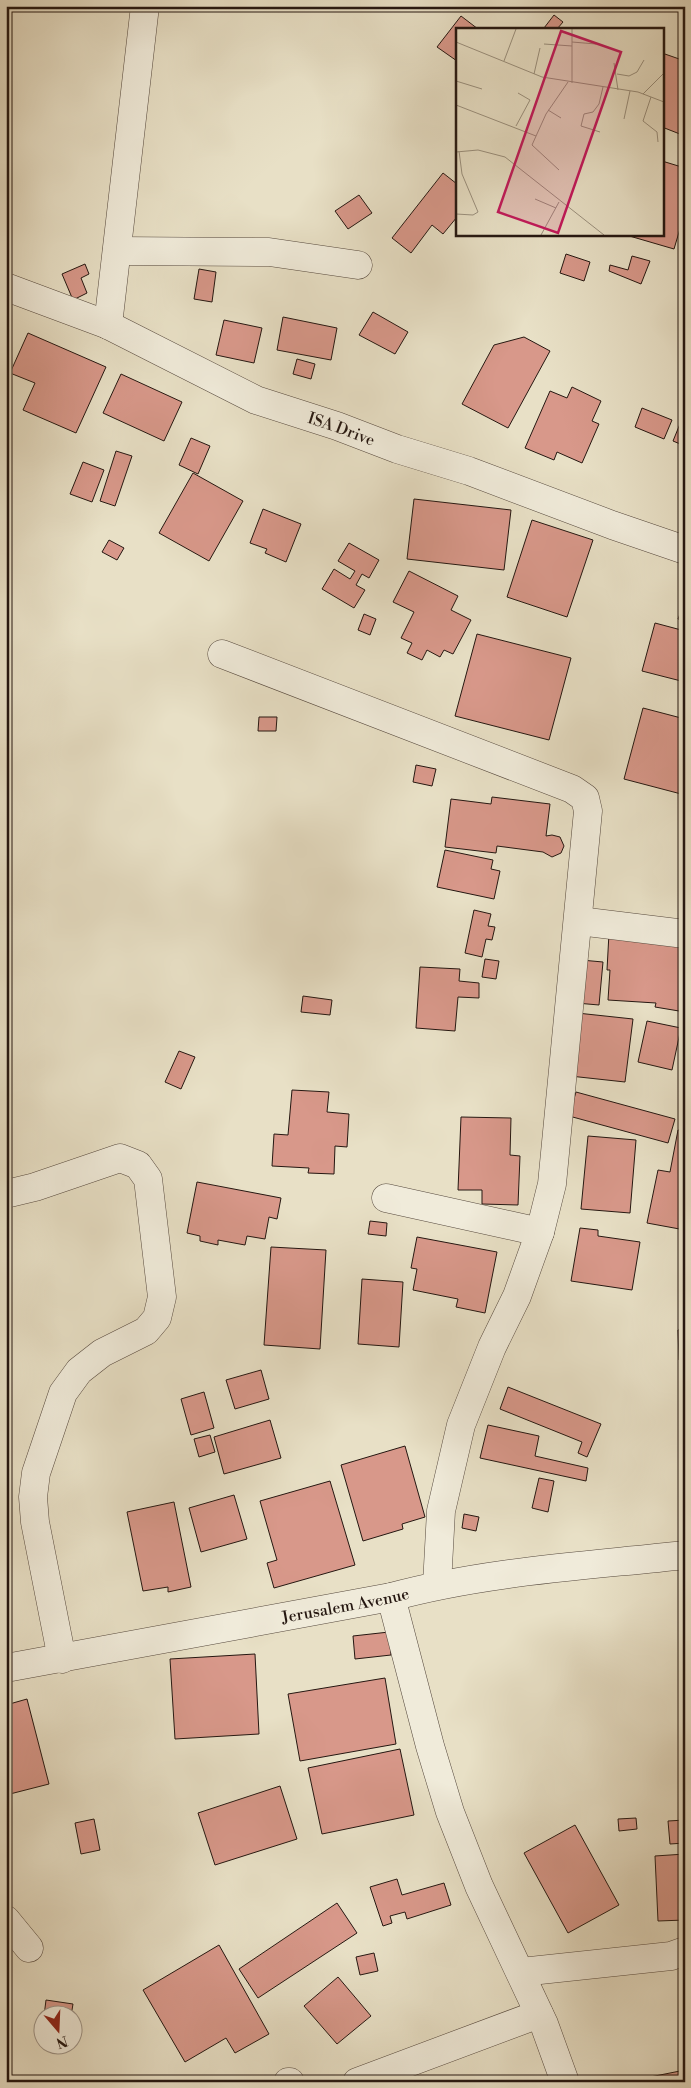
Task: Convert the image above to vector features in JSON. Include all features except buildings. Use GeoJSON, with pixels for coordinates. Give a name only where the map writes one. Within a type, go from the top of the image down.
{"type":"FeatureCollection","features":[{"type":"Feature","properties":{"kind":"street"},"geometry":{"type":"LineString","coordinates":[[108,325],[145,6]]}},
{"type":"Feature","properties":{"kind":"street"},"geometry":{"type":"LineString","coordinates":[[117,251],[269,252],[358,265]]}},
{"type":"Feature","properties":{"kind":"street","name":"ISA Drive"},"geometry":{"type":"LineString","coordinates":[[6,287],[108,325],[256,400],[337,426],[397,449],[469,471],[612,525],[685,550]]}},
{"type":"Feature","properties":{"kind":"street"},"geometry":{"type":"LineString","coordinates":[[222,654],[563,786],[585,798],[588,811],[579,921],[552,1184],[540,1232],[517,1296],[492,1347],[461,1425],[440,1510],[437,1585]]}},
{"type":"Feature","properties":{"kind":"street"},"geometry":{"type":"LineString","coordinates":[[579,921],[685,934]]}},
{"type":"Feature","properties":{"kind":"street"},"geometry":{"type":"LineString","coordinates":[[6,1194],[35,1187],[120,1158],[138,1165],[148,1179],[162,1297],[157,1318],[146,1331],[102,1353],[79,1371],[63,1394],[36,1473],[33,1497],[35,1522],[62,1659]]}},
{"type":"Feature","properties":{"kind":"street"},"geometry":{"type":"LineString","coordinates":[[386,1198],[540,1232]]}},
{"type":"Feature","properties":{"kind":"street","name":"Jerusalem Avenue"},"geometry":{"type":"LineString","coordinates":[[6,1668],[391,1597],[437,1585],[545,1569],[685,1555]]}},
{"type":"Feature","properties":{"kind":"street"},"geometry":{"type":"LineString","coordinates":[[391,1597],[430,1746],[450,1812],[479,1886],[539,2014],[565,2082]]}},
{"type":"Feature","properties":{"kind":"street"},"geometry":{"type":"LineString","coordinates":[[6,1920],[29,1948]]}},
{"type":"Feature","properties":{"kind":"street"},"geometry":{"type":"LineString","coordinates":[[520,1972],[670,1956],[685,1951]]}},
{"type":"Feature","properties":{"kind":"street"},"geometry":{"type":"LineString","coordinates":[[357,2082],[539,2014]]}}]}
